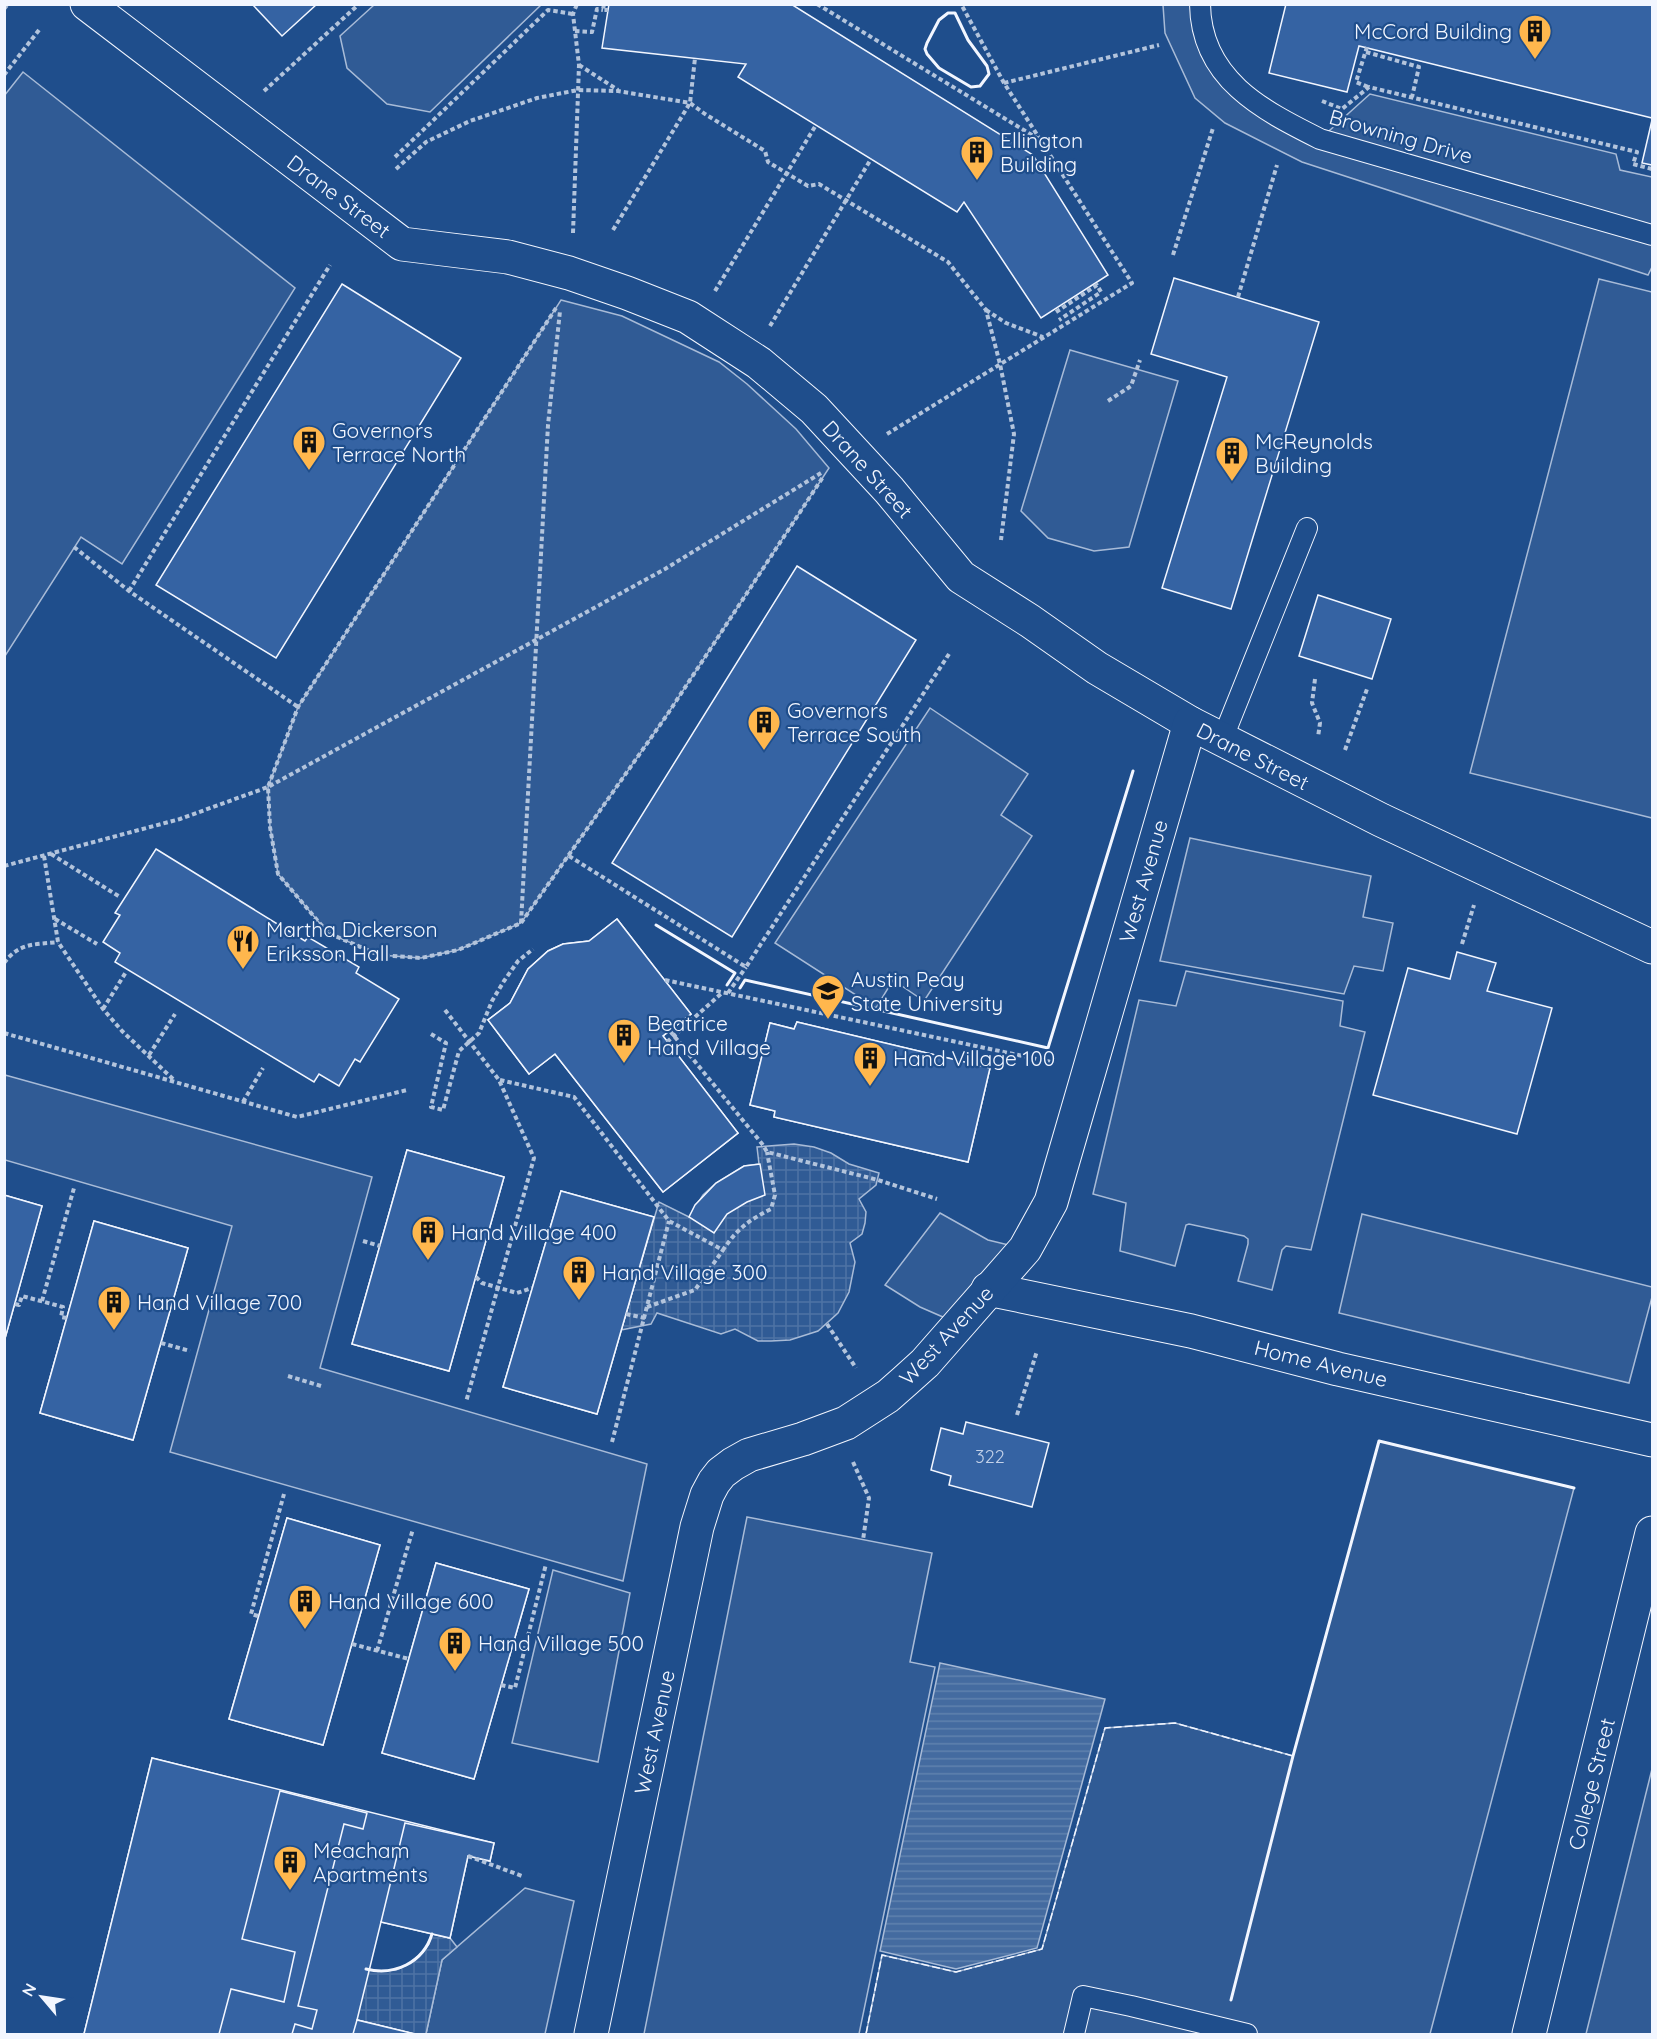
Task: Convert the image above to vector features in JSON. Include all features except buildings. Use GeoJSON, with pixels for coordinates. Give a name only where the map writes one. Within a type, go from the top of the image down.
{"type":"FeatureCollection","features":[{"type":"Feature","properties":{"kind":"street","name":"Drane Street"},"geometry":{"type":"LineString","coordinates":[[87,4],[402,244],[508,257],[569,273],[688,317],[768,371],[814,409],[889,490],[961,577],[1030,621],[1097,668],[1190,723],[1381,820],[1653,947]]}},
{"type":"Feature","properties":{"kind":"street","name":"West Avenue"},"geometry":{"type":"LineString","coordinates":[[591,2034],[697,1527],[707,1495],[721,1473],[749,1455],[846,1423],[888,1396],[925,1363],[1025,1249],[1051,1202],[1190,723]]}},
{"type":"Feature","properties":{"kind":"street","name":"Home Avenue"},"geometry":{"type":"LineString","coordinates":[[988,1289],[1191,1331],[1338,1369],[1653,1440]]}},
{"type":"Feature","properties":{"kind":"street","name":"College Street"},"geometry":{"type":"LineString","coordinates":[[1529,2034],[1653,1533]]}},
{"type":"Feature","properties":{"kind":"lane","name":"Browning Drive"},"geometry":{"type":"LineString","coordinates":[[1200,4],[1200,22],[1216,63],[1235,87],[1307,133],[1320,139],[1653,235]]}},
{"type":"Feature","properties":{"kind":"lane"},"geometry":{"type":"LineString","coordinates":[[1222,740],[1307,528]]}},
{"type":"Feature","properties":{"kind":"lane"},"geometry":{"type":"LineString","coordinates":[[1074,2034],[1083,1996],[1247,2034]]}},
{"type":"Feature","properties":{"kind":"path"},"geometry":{"type":"LineString","coordinates":[[4,9],[8,4]]}},
{"type":"Feature","properties":{"kind":"path"},"geometry":{"type":"LineString","coordinates":[[261,94],[359,4]]}},
{"type":"Feature","properties":{"kind":"path"},"geometry":{"type":"LineString","coordinates":[[569,273],[574,215],[579,65],[573,14],[577,4]]}},
{"type":"Feature","properties":{"kind":"path"},"geometry":{"type":"LineString","coordinates":[[817,4],[1040,140]]}},
{"type":"Feature","properties":{"kind":"path"},"geometry":{"type":"LineString","coordinates":[[856,453],[1132,283],[1004,83],[961,4]]}},
{"type":"Feature","properties":{"kind":"path"},"geometry":{"type":"LineString","coordinates":[[575,31],[592,32],[597,9],[605,8]]}},
{"type":"Feature","properties":{"kind":"path"},"geometry":{"type":"LineString","coordinates":[[395,157],[548,10],[573,14]]}},
{"type":"Feature","properties":{"kind":"path"},"geometry":{"type":"LineString","coordinates":[[4,75],[39,30]]}},
{"type":"Feature","properties":{"kind":"path"},"geometry":{"type":"LineString","coordinates":[[1004,83],[1159,45]]}},
{"type":"Feature","properties":{"kind":"path"},"geometry":{"type":"LineString","coordinates":[[1412,97],[1419,67],[1366,49],[1356,82],[1369,87],[1637,152],[1633,164],[1653,169]]}},
{"type":"Feature","properties":{"kind":"path"},"geometry":{"type":"LineString","coordinates":[[613,230],[690,102],[695,58]]}},
{"type":"Feature","properties":{"kind":"path"},"geometry":{"type":"LineString","coordinates":[[579,65],[618,91]]}},
{"type":"Feature","properties":{"kind":"path"},"geometry":{"type":"LineString","coordinates":[[1320,101],[1342,109],[1369,87]]}},
{"type":"Feature","properties":{"kind":"path"},"geometry":{"type":"LineString","coordinates":[[396,169],[426,142],[470,121],[537,98],[578,90],[618,91],[690,102],[765,151],[768,162],[808,186],[819,184],[948,262],[986,310],[1006,323],[1044,337]]}},
{"type":"Feature","properties":{"kind":"path"},"geometry":{"type":"LineString","coordinates":[[714,294],[816,125]]}},
{"type":"Feature","properties":{"kind":"path"},"geometry":{"type":"LineString","coordinates":[[1173,255],[1213,128]]}},
{"type":"Feature","properties":{"kind":"path"},"geometry":{"type":"LineString","coordinates":[[769,327],[871,159]]}},
{"type":"Feature","properties":{"kind":"path"},"geometry":{"type":"LineString","coordinates":[[1238,297],[1277,165]]}},
{"type":"Feature","properties":{"kind":"path"},"geometry":{"type":"LineString","coordinates":[[129,591],[330,265]]}},
{"type":"Feature","properties":{"kind":"path"},"geometry":{"type":"LineString","coordinates":[[1056,312],[1097,285],[1101,292],[1059,320]]}},
{"type":"Feature","properties":{"kind":"path"},"geometry":{"type":"LineString","coordinates":[[4,866],[180,819],[268,787],[535,641],[665,569],[829,468],[667,715],[521,923],[458,950],[421,958],[379,955],[328,933],[278,874],[270,827],[268,787],[298,707],[561,300],[548,425],[535,641],[521,923]]}},
{"type":"Feature","properties":{"kind":"path"},"geometry":{"type":"LineString","coordinates":[[986,310],[1014,434],[1001,540]]}},
{"type":"Feature","properties":{"kind":"path"},"geometry":{"type":"LineString","coordinates":[[1108,402],[1131,386],[1140,360]]}},
{"type":"Feature","properties":{"kind":"path"},"geometry":{"type":"LineString","coordinates":[[74,547],[129,591],[298,707]]}},
{"type":"Feature","properties":{"kind":"path"},"geometry":{"type":"LineString","coordinates":[[728,993],[950,654]]}},
{"type":"Feature","properties":{"kind":"path"},"geometry":{"type":"LineString","coordinates":[[1315,680],[1312,703],[1320,723],[1318,737]]}},
{"type":"Feature","properties":{"kind":"path"},"geometry":{"type":"LineString","coordinates":[[1345,750],[1367,689]]}},
{"type":"Feature","properties":{"kind":"path"},"geometry":{"type":"LineString","coordinates":[[50,854],[120,897]]}},
{"type":"Feature","properties":{"kind":"path"},"geometry":{"type":"LineString","coordinates":[[44,856],[58,942],[103,1009],[122,1031],[176,1082]]}},
{"type":"Feature","properties":{"kind":"path"},"geometry":{"type":"LineString","coordinates":[[569,856],[746,967]]}},
{"type":"Feature","properties":{"kind":"path"},"geometry":{"type":"LineString","coordinates":[[1462,944],[1474,904]]}},
{"type":"Feature","properties":{"kind":"path"},"geometry":{"type":"LineString","coordinates":[[54,918],[97,944]]}},
{"type":"Feature","properties":{"kind":"path"},"geometry":{"type":"LineString","coordinates":[[4,963],[12,953],[22,947],[58,942]]}},
{"type":"Feature","properties":{"kind":"path"},"geometry":{"type":"LineString","coordinates":[[431,1034],[446,1043],[431,1107],[443,1110],[459,1051],[479,1033],[492,1000],[504,981],[518,961],[533,949]]}},
{"type":"Feature","properties":{"kind":"path"},"geometry":{"type":"LineString","coordinates":[[103,1009],[126,972]]}},
{"type":"Feature","properties":{"kind":"path"},"geometry":{"type":"LineString","coordinates":[[665,980],[1052,1062]]}},
{"type":"Feature","properties":{"kind":"path"},"geometry":{"type":"LineString","coordinates":[[667,1042],[722,992]]}},
{"type":"Feature","properties":{"kind":"path"},"geometry":{"type":"LineString","coordinates":[[445,1010],[500,1080],[534,1158],[466,1402]]}},
{"type":"Feature","properties":{"kind":"path"},"geometry":{"type":"LineString","coordinates":[[149,1056],[175,1014]]}},
{"type":"Feature","properties":{"kind":"path"},"geometry":{"type":"LineString","coordinates":[[647,1307],[695,1290],[732,1236],[748,1221],[771,1209],[775,1195],[767,1152],[763,1145],[670,1031]]}},
{"type":"Feature","properties":{"kind":"path"},"geometry":{"type":"LineString","coordinates":[[4,1033],[297,1117],[407,1090]]}},
{"type":"Feature","properties":{"kind":"path"},"geometry":{"type":"LineString","coordinates":[[243,1102],[263,1068]]}},
{"type":"Feature","properties":{"kind":"path"},"geometry":{"type":"LineString","coordinates":[[500,1080],[574,1097],[669,1221],[723,1250]]}},
{"type":"Feature","properties":{"kind":"path"},"geometry":{"type":"LineString","coordinates":[[767,1152],[878,1180],[937,1199]]}},
{"type":"Feature","properties":{"kind":"path"},"geometry":{"type":"LineString","coordinates":[[42,1301],[74,1188]]}},
{"type":"Feature","properties":{"kind":"path"},"geometry":{"type":"LineString","coordinates":[[612,1442],[669,1221]]}},
{"type":"Feature","properties":{"kind":"path"},"geometry":{"type":"LineString","coordinates":[[363,1241],[380,1246]]}},
{"type":"Feature","properties":{"kind":"path"},"geometry":{"type":"LineString","coordinates":[[476,1276],[482,1283],[517,1293],[532,1288]]}},
{"type":"Feature","properties":{"kind":"path"},"geometry":{"type":"LineString","coordinates":[[15,1304],[19,1305],[22,1296],[42,1301],[63,1307],[61,1317],[67,1318]]}},
{"type":"Feature","properties":{"kind":"path"},"geometry":{"type":"LineString","coordinates":[[626,1314],[645,1318]]}},
{"type":"Feature","properties":{"kind":"path"},"geometry":{"type":"LineString","coordinates":[[827,1324],[856,1368]]}},
{"type":"Feature","properties":{"kind":"path"},"geometry":{"type":"LineString","coordinates":[[161,1343],[190,1351]]}},
{"type":"Feature","properties":{"kind":"path"},"geometry":{"type":"LineString","coordinates":[[1017,1415],[1037,1351]]}},
{"type":"Feature","properties":{"kind":"path"},"geometry":{"type":"LineString","coordinates":[[288,1376],[321,1386]]}},
{"type":"Feature","properties":{"kind":"path"},"geometry":{"type":"LineString","coordinates":[[852,1461],[869,1498],[864,1540]]}},
{"type":"Feature","properties":{"kind":"path"},"geometry":{"type":"LineString","coordinates":[[258,1616],[251,1614],[284,1494]]}},
{"type":"Feature","properties":{"kind":"path"},"geometry":{"type":"LineString","coordinates":[[377,1651],[413,1529]]}},
{"type":"Feature","properties":{"kind":"path"},"geometry":{"type":"LineString","coordinates":[[501,1685],[515,1688],[546,1564]]}},
{"type":"Feature","properties":{"kind":"path"},"geometry":{"type":"LineString","coordinates":[[352,1644],[409,1659]]}},
{"type":"Feature","properties":{"kind":"path"},"geometry":{"type":"LineString","coordinates":[[468,1856],[522,1876]]}},
{"type":"Feature","properties":{"kind":"shaded area"},"geometry":{"type":"Polygon","coordinates":[[[374,5],[541,5],[430,112],[387,104],[347,68],[340,36],[374,5]]]}},
{"type":"Feature","properties":{"kind":"shaded area"},"geometry":{"type":"Polygon","coordinates":[[[1163,5],[1200,5],[1216,63],[1320,139],[1370,94],[1616,154],[1620,170],[1652,177],[1652,267],[1648,275],[1302,162],[1225,123],[1195,98],[1165,33],[1163,5]]]}},
{"type":"Feature","properties":{"kind":"shaded area"},"geometry":{"type":"Polygon","coordinates":[[[23,72],[295,288],[122,564],[81,537],[5,656],[4,96],[23,72]]]}},
{"type":"Feature","properties":{"kind":"shaded area"},"geometry":{"type":"Polygon","coordinates":[[[1599,279],[1652,292],[1652,818],[1470,773],[1599,279]]]}},
{"type":"Feature","properties":{"kind":"shaded area"},"geometry":{"type":"Polygon","coordinates":[[[561,300],[622,316],[719,362],[796,429],[829,468],[667,715],[521,923],[458,950],[421,958],[379,955],[328,933],[278,874],[270,827],[268,787],[298,707],[561,300]]]}},
{"type":"Feature","properties":{"kind":"shaded area"},"geometry":{"type":"Polygon","coordinates":[[[1070,350],[1178,381],[1129,547],[1094,551],[1048,538],[1021,511],[1070,350]]]}},
{"type":"Feature","properties":{"kind":"shaded area"},"geometry":{"type":"Polygon","coordinates":[[[930,708],[1028,774],[1001,815],[1032,836],[924,1001],[893,980],[876,1008],[775,943],[930,708]]]}},
{"type":"Feature","properties":{"kind":"shaded area"},"geometry":{"type":"Polygon","coordinates":[[[1190,838],[1371,876],[1363,917],[1393,923],[1383,971],[1354,966],[1344,994],[1160,961],[1190,838]]]}},
{"type":"Feature","properties":{"kind":"shaded area"},"geometry":{"type":"Polygon","coordinates":[[[1186,971],[1343,1001],[1340,1026],[1365,1032],[1311,1250],[1286,1246],[1282,1250],[1272,1290],[1238,1281],[1248,1244],[1248,1239],[1244,1236],[1186,1225],[1175,1266],[1120,1251],[1126,1203],[1093,1194],[1139,1000],[1176,1006],[1186,971]]]}},
{"type":"Feature","properties":{"kind":"shaded area"},"geometry":{"type":"Polygon","coordinates":[[[5,1075],[372,1177],[320,1368],[647,1464],[623,1581],[170,1452],[232,1226],[5,1160],[5,1075]]]}},
{"type":"Feature","properties":{"kind":"shaded area"},"geometry":{"type":"Polygon","coordinates":[[[794,1144],[814,1147],[831,1153],[849,1164],[879,1173],[876,1185],[859,1199],[866,1212],[865,1223],[862,1234],[850,1243],[855,1262],[849,1292],[838,1313],[818,1331],[790,1340],[758,1341],[735,1329],[721,1334],[657,1313],[651,1324],[621,1330],[659,1202],[689,1217],[703,1195],[716,1183],[744,1166],[759,1164],[757,1147],[794,1144]]]}},
{"type":"Feature","properties":{"kind":"shaded area"},"geometry":{"type":"Polygon","coordinates":[[[940,1213],[988,1240],[1025,1249],[959,1324],[920,1307],[885,1285],[940,1213]]]}},
{"type":"Feature","properties":{"kind":"shaded area"},"geometry":{"type":"Polygon","coordinates":[[[1362,1214],[1652,1287],[1652,1297],[1629,1383],[1339,1313],[1362,1214]]]}},
{"type":"Feature","properties":{"kind":"shaded area"},"geometry":{"type":"Polygon","coordinates":[[[1379,1441],[1574,1488],[1430,2034],[866,2034],[882,1955],[956,1972],[1042,1949],[1105,1728],[1175,1723],[1293,1756],[1379,1441]]]}},
{"type":"Feature","properties":{"kind":"shaded area"},"geometry":{"type":"Polygon","coordinates":[[[747,1517],[932,1553],[910,1662],[935,1667],[859,2034],[644,2034],[747,1517]]]}},
{"type":"Feature","properties":{"kind":"shaded area"},"geometry":{"type":"Polygon","coordinates":[[[553,1570],[630,1593],[598,1762],[512,1743],[553,1570]]]}},
{"type":"Feature","properties":{"kind":"shaded area"},"geometry":{"type":"Polygon","coordinates":[[[940,1663],[1105,1699],[1037,1948],[956,1969],[880,1951],[940,1663]]]}},
{"type":"Feature","properties":{"kind":"shaded area"},"geometry":{"type":"Polygon","coordinates":[[[1652,1769],[1652,2034],[1586,2034],[1652,1769]]]}},
{"type":"Feature","properties":{"kind":"shaded area"},"geometry":{"type":"Polygon","coordinates":[[[525,1888],[574,1901],[545,2034],[426,2034],[442,1960],[525,1888]]]}},
{"type":"Feature","properties":{"kind":"shaded area"},"geometry":{"type":"Polygon","coordinates":[[[432,1934],[450,1938],[457,1947],[442,1960],[426,2034],[415,2034],[231,1989],[295,1952],[376,1971],[396,1970],[407,1965],[423,1952],[432,1934]]]}},
{"type":"Feature","properties":{"kind":"fence"},"geometry":{"type":"LineString","coordinates":[[866,2034],[882,1955],[956,1972],[1042,1949],[1105,1728],[1175,1723],[1293,1756]]}},
{"type":"Feature","properties":{"kind":"wall"},"geometry":{"type":"LineString","coordinates":[[948,13],[955,13],[968,40],[987,66],[989,74],[980,86],[971,87],[939,68],[927,54],[925,49],[927,43],[939,20],[948,13]]}},
{"type":"Feature","properties":{"kind":"wall"},"geometry":{"type":"LineString","coordinates":[[740,988],[745,980],[1048,1048],[1133,771]]}},
{"type":"Feature","properties":{"kind":"wall"},"geometry":{"type":"LineString","coordinates":[[656,925],[735,973],[727,985]]}},
{"type":"Feature","properties":{"kind":"wall"},"geometry":{"type":"LineString","coordinates":[[1231,2000],[1293,1756],[1379,1441],[1574,1488]]}},
{"type":"Feature","properties":{"kind":"wall"},"geometry":{"type":"LineString","coordinates":[[366,1969],[387,1971],[406,1965],[422,1953],[432,1934]]}},
{"type":"Feature","properties":{"kind":"place","name":"McCord Building"},"geometry":{"type":"Point","coordinates":[1535,60]}},
{"type":"Feature","properties":{"kind":"place","name":"Ellington Building"},"geometry":{"type":"Point","coordinates":[977,181]}},
{"type":"Feature","properties":{"kind":"place","name":"Governors Terrace North"},"geometry":{"type":"Point","coordinates":[309,471]}},
{"type":"Feature","properties":{"kind":"place","name":"McReynolds Building"},"geometry":{"type":"Point","coordinates":[1232,482]}},
{"type":"Feature","properties":{"kind":"place","name":"Governors Terrace South"},"geometry":{"type":"Point","coordinates":[764,751]}},
{"type":"Feature","properties":{"kind":"place","name":"Martha Dickerson Eriksson Hall"},"geometry":{"type":"Point","coordinates":[243,970]}},
{"type":"Feature","properties":{"kind":"place","name":"Austin Peay State University"},"geometry":{"type":"Point","coordinates":[828,1020]}},
{"type":"Feature","properties":{"kind":"place","name":"Beatrice Hand Village"},"geometry":{"type":"Point","coordinates":[624,1064]}},
{"type":"Feature","properties":{"kind":"place","name":"Hand Village 100"},"geometry":{"type":"Point","coordinates":[870,1087]}},
{"type":"Feature","properties":{"kind":"place","name":"Hand Village 400"},"geometry":{"type":"Point","coordinates":[428,1261]}},
{"type":"Feature","properties":{"kind":"place","name":"Hand Village 300"},"geometry":{"type":"Point","coordinates":[579,1301]}},
{"type":"Feature","properties":{"kind":"place","name":"Hand Village 700"},"geometry":{"type":"Point","coordinates":[114,1331]}},
{"type":"Feature","properties":{"kind":"place","name":"Hand Village 600"},"geometry":{"type":"Point","coordinates":[305,1630]}},
{"type":"Feature","properties":{"kind":"place","name":"Hand Village 500"},"geometry":{"type":"Point","coordinates":[455,1672]}},
{"type":"Feature","properties":{"kind":"place","name":"Meacham Apartments"},"geometry":{"type":"Point","coordinates":[290,1891]}}]}
